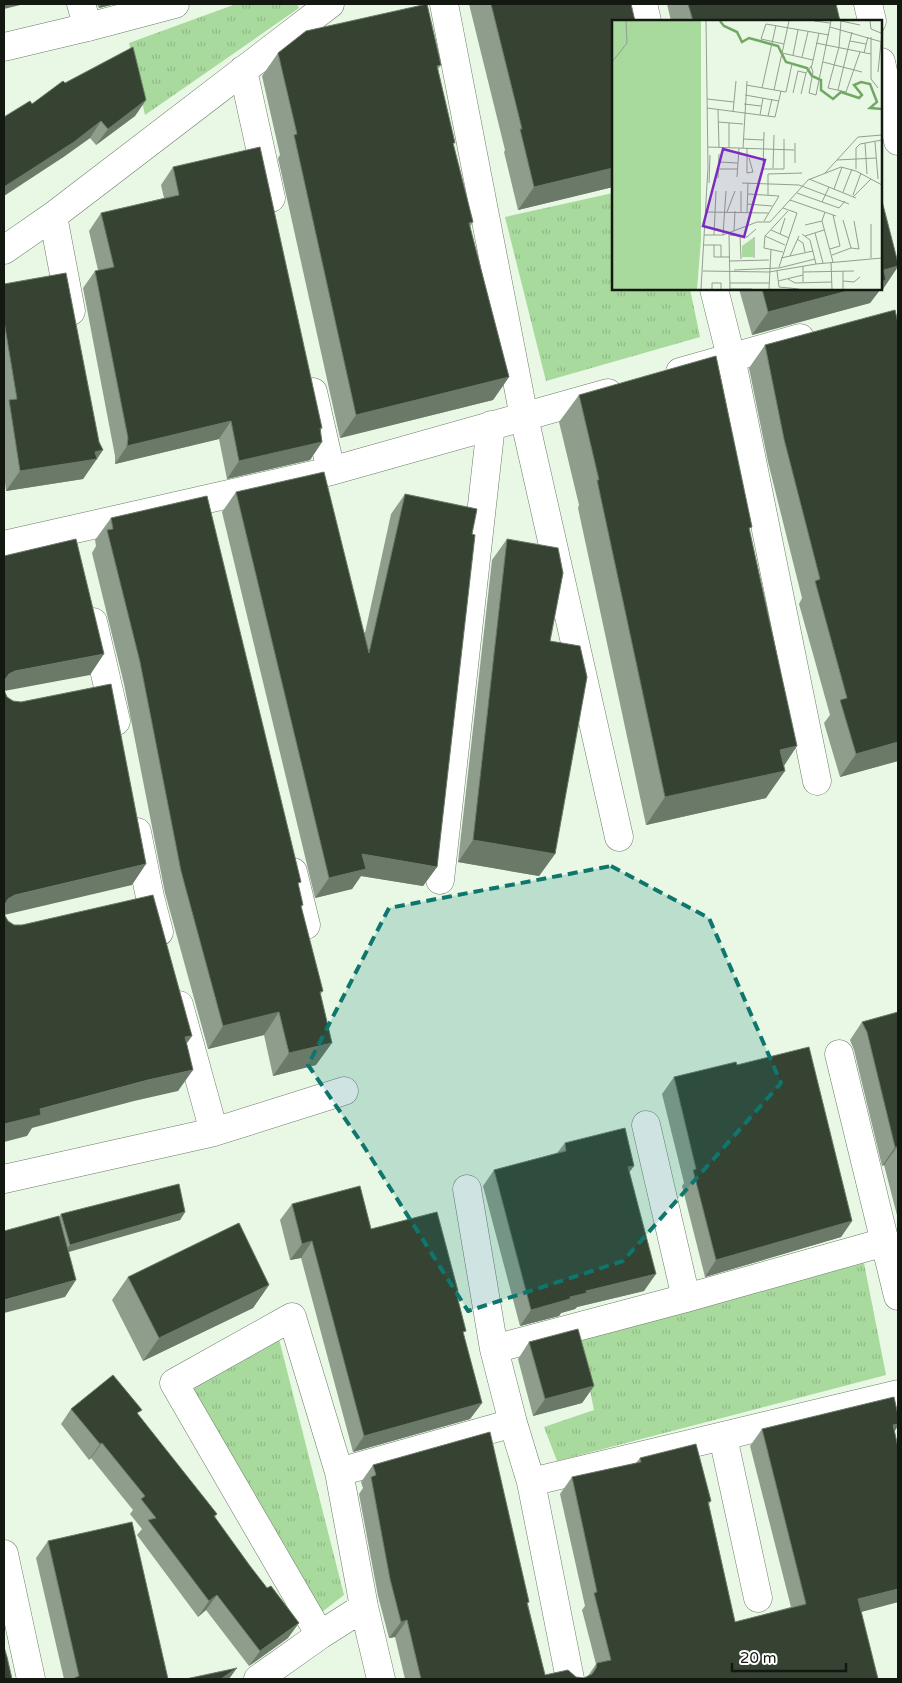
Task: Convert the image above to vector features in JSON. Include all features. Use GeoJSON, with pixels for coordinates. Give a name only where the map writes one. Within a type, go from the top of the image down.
{"type":"FeatureCollection","features":[{"type":"Feature","properties":{"kind":"street"},"geometry":{"type":"LineString","coordinates":[[4,47],[84,15],[175,4]]}},
{"type":"Feature","properties":{"kind":"street"},"geometry":{"type":"LineString","coordinates":[[444,4],[524,417],[619,837]]}},
{"type":"Feature","properties":{"kind":"street"},"geometry":{"type":"LineString","coordinates":[[643,4],[648,20]]}},
{"type":"Feature","properties":{"kind":"street"},"geometry":{"type":"LineString","coordinates":[[868,4],[872,20]]}},
{"type":"Feature","properties":{"kind":"street"},"geometry":{"type":"LineString","coordinates":[[4,250],[53,216],[243,70],[322,6]]}},
{"type":"Feature","properties":{"kind":"street"},"geometry":{"type":"LineString","coordinates":[[882,67],[898,141]]}},
{"type":"Feature","properties":{"kind":"street"},"geometry":{"type":"LineString","coordinates":[[243,70],[277,226]]}},
{"type":"Feature","properties":{"kind":"street"},"geometry":{"type":"LineString","coordinates":[[53,216],[76,333]]}},
{"type":"Feature","properties":{"kind":"street"},"geometry":{"type":"LineString","coordinates":[[714,290],[731,357],[817,782]]}},
{"type":"Feature","properties":{"kind":"street"},"geometry":{"type":"LineString","coordinates":[[656,379],[824,332]]}},
{"type":"Feature","properties":{"kind":"street"},"geometry":{"type":"LineString","coordinates":[[307,363],[331,471]]}},
{"type":"Feature","properties":{"kind":"street"},"geometry":{"type":"LineString","coordinates":[[4,545],[331,471],[627,387]]}},
{"type":"Feature","properties":{"kind":"street"},"geometry":{"type":"LineString","coordinates":[[440,880],[491,425]]}},
{"type":"Feature","properties":{"kind":"street"},"geometry":{"type":"LineString","coordinates":[[203,499],[210,528]]}},
{"type":"Feature","properties":{"kind":"street"},"geometry":{"type":"LineString","coordinates":[[70,531],[77,558]]}},
{"type":"Feature","properties":{"kind":"street"},"geometry":{"type":"LineString","coordinates":[[86,595],[109,687],[120,744]]}},
{"type":"Feature","properties":{"kind":"street"},"geometry":{"type":"LineString","coordinates":[[80,692],[109,687]]}},
{"type":"Feature","properties":{"kind":"street"},"geometry":{"type":"LineString","coordinates":[[133,811],[140,899],[165,953]]}},
{"type":"Feature","properties":{"kind":"street"},"geometry":{"type":"LineString","coordinates":[[287,847],[306,925]]}},
{"type":"Feature","properties":{"kind":"street"},"geometry":{"type":"LineString","coordinates":[[173,981],[214,1132]]}},
{"type":"Feature","properties":{"kind":"street"},"geometry":{"type":"LineString","coordinates":[[839,1054],[898,1295]]}},
{"type":"Feature","properties":{"kind":"street"},"geometry":{"type":"LineString","coordinates":[[4,1178],[214,1132],[344,1091]]}},
{"type":"Feature","properties":{"kind":"street"},"geometry":{"type":"LineString","coordinates":[[646,1125],[686,1298]]}},
{"type":"Feature","properties":{"kind":"street"},"geometry":{"type":"LineString","coordinates":[[466,1189],[494,1349],[531,1482],[570,1679]]}},
{"type":"Feature","properties":{"kind":"street"},"geometry":{"type":"LineString","coordinates":[[494,1349],[885,1242]]}},
{"type":"Feature","properties":{"kind":"street"},"geometry":{"type":"LineString","coordinates":[[320,1635],[174,1383],[292,1317],[338,1472],[364,1607],[382,1679]]}},
{"type":"Feature","properties":{"kind":"street"},"geometry":{"type":"LineString","coordinates":[[531,1482],[898,1394]]}},
{"type":"Feature","properties":{"kind":"street"},"geometry":{"type":"LineString","coordinates":[[338,1472],[513,1422]]}},
{"type":"Feature","properties":{"kind":"street"},"geometry":{"type":"LineString","coordinates":[[723,1437],[758,1598]]}},
{"type":"Feature","properties":{"kind":"street"},"geometry":{"type":"LineString","coordinates":[[4,1554],[31,1679]]}},
{"type":"Feature","properties":{"kind":"street"},"geometry":{"type":"LineString","coordinates":[[258,1679],[320,1635],[364,1607]]}},
{"type":"Feature","properties":{"kind":"highlighted area"},"geometry":{"type":"Polygon","coordinates":[[[611,866],[709,918],[781,1083],[623,1261],[468,1311],[363,1145],[308,1065],[389,908],[611,866]]]}},
{"type":"Feature","properties":{"kind":"green space"},"geometry":{"type":"Polygon","coordinates":[[[236,4],[297,4],[299,8],[145,115],[129,43],[236,4]]]}},
{"type":"Feature","properties":{"kind":"green space"},"geometry":{"type":"Polygon","coordinates":[[[612,193],[612,290],[690,290],[700,337],[546,381],[505,217],[612,193]]]}},
{"type":"Feature","properties":{"kind":"green space"},"geometry":{"type":"Polygon","coordinates":[[[864,1263],[886,1375],[557,1461],[544,1427],[594,1410],[580,1340],[864,1263]]]}},
{"type":"Feature","properties":{"kind":"green space"},"geometry":{"type":"Polygon","coordinates":[[[279,1339],[344,1595],[322,1612],[191,1387],[279,1339]]]}},
{"type":"Feature","properties":{"kind":"building"},"geometry":{"type":"Polygon","coordinates":[[[427,4],[441,65],[437,66],[455,143],[453,143],[473,222],[469,223],[509,377],[356,415],[294,135],[297,134],[278,53],[306,31],[427,4]]]}},
{"type":"Feature","properties":{"kind":"building"},"geometry":{"type":"Polygon","coordinates":[[[491,4],[631,4],[635,20],[612,20],[612,168],[534,187],[520,129],[522,129],[491,4]]]}},
{"type":"Feature","properties":{"kind":"building"},"geometry":{"type":"Polygon","coordinates":[[[688,4],[836,4],[840,20],[693,20],[688,4]]]}},
{"type":"Feature","properties":{"kind":"building"},"geometry":{"type":"Polygon","coordinates":[[[133,47],[146,100],[108,129],[101,121],[74,142],[4,187],[4,117],[30,101],[32,104],[63,81],[65,83],[133,47]]]}},
{"type":"Feature","properties":{"kind":"building"},"geometry":{"type":"Polygon","coordinates":[[[260,147],[322,428],[320,428],[322,442],[239,461],[231,421],[127,446],[128,438],[95,271],[114,267],[101,213],[179,195],[173,167],[260,147]]]}},
{"type":"Feature","properties":{"kind":"building"},"geometry":{"type":"Polygon","coordinates":[[[882,201],[898,263],[898,266],[884,270],[886,280],[882,282],[882,201]]]}},
{"type":"Feature","properties":{"kind":"building"},"geometry":{"type":"Polygon","coordinates":[[[66,273],[99,442],[103,450],[95,452],[97,459],[20,471],[9,400],[17,399],[4,321],[4,284],[66,273]]]}},
{"type":"Feature","properties":{"kind":"building"},"geometry":{"type":"Polygon","coordinates":[[[762,290],[851,290],[768,312],[762,290]]]}},
{"type":"Feature","properties":{"kind":"building"},"geometry":{"type":"Polygon","coordinates":[[[895,310],[898,323],[898,742],[856,754],[840,700],[847,698],[815,581],[820,579],[784,439],[765,345],[895,310]]]}},
{"type":"Feature","properties":{"kind":"building"},"geometry":{"type":"Polygon","coordinates":[[[716,356],[752,527],[749,528],[797,746],[780,750],[785,771],[665,797],[597,480],[599,480],[579,395],[716,356]]]}},
{"type":"Feature","properties":{"kind":"building"},"geometry":{"type":"Polygon","coordinates":[[[324,472],[369,653],[405,494],[477,509],[472,534],[475,535],[437,867],[362,854],[366,869],[329,878],[236,492],[324,472]]]}},
{"type":"Feature","properties":{"kind":"building"},"geometry":{"type":"Polygon","coordinates":[[[207,496],[301,882],[298,883],[303,905],[301,906],[323,991],[320,992],[332,1043],[289,1053],[279,1012],[223,1026],[181,871],[140,662],[107,530],[113,529],[111,518],[207,496]]]}},
{"type":"Feature","properties":{"kind":"building"},"geometry":{"type":"Polygon","coordinates":[[[76,539],[104,654],[15,671],[9,674],[4,681],[4,556],[76,539]]]}},
{"type":"Feature","properties":{"kind":"building"},"geometry":{"type":"Polygon","coordinates":[[[507,539],[558,548],[563,573],[550,641],[580,646],[587,677],[555,854],[473,840],[507,539]]]}},
{"type":"Feature","properties":{"kind":"building"},"geometry":{"type":"Polygon","coordinates":[[[111,684],[146,864],[15,895],[8,899],[4,906],[4,690],[7,697],[13,701],[21,702],[111,684]]]}},
{"type":"Feature","properties":{"kind":"building"},"geometry":{"type":"Polygon","coordinates":[[[153,895],[192,1036],[185,1037],[193,1070],[40,1109],[41,1115],[4,1124],[4,914],[8,921],[14,925],[22,925],[153,895]]]}},
{"type":"Feature","properties":{"kind":"building"},"geometry":{"type":"Polygon","coordinates":[[[898,1012],[898,1153],[867,1032],[862,1022],[898,1012]]]}},
{"type":"Feature","properties":{"kind":"building"},"geometry":{"type":"Polygon","coordinates":[[[809,1047],[852,1221],[716,1260],[693,1170],[696,1169],[674,1077],[736,1062],[737,1065],[809,1047]]]}},
{"type":"Feature","properties":{"kind":"building"},"geometry":{"type":"Polygon","coordinates":[[[625,1128],[634,1166],[628,1167],[656,1274],[586,1291],[587,1293],[570,1297],[570,1299],[531,1310],[494,1170],[566,1151],[565,1143],[625,1128]]]}},
{"type":"Feature","properties":{"kind":"building"},"geometry":{"type":"Polygon","coordinates":[[[179,1184],[185,1212],[70,1245],[61,1214],[179,1184]]]}},
{"type":"Feature","properties":{"kind":"building"},"geometry":{"type":"Polygon","coordinates":[[[360,1186],[371,1229],[437,1212],[458,1291],[456,1292],[466,1331],[463,1332],[482,1403],[364,1436],[312,1241],[302,1244],[292,1204],[360,1186]]]}},
{"type":"Feature","properties":{"kind":"building"},"geometry":{"type":"Polygon","coordinates":[[[59,1216],[76,1280],[4,1300],[4,1231],[59,1216]]]}},
{"type":"Feature","properties":{"kind":"building"},"geometry":{"type":"Polygon","coordinates":[[[239,1223],[269,1285],[159,1338],[128,1277],[239,1223]]]}},
{"type":"Feature","properties":{"kind":"building"},"geometry":{"type":"Polygon","coordinates":[[[578,1329],[594,1386],[545,1399],[529,1342],[578,1329]]]}},
{"type":"Feature","properties":{"kind":"building"},"geometry":{"type":"Polygon","coordinates":[[[113,1375],[142,1410],[137,1413],[217,1514],[214,1516],[250,1566],[267,1588],[271,1586],[299,1623],[260,1651],[217,1595],[209,1601],[148,1520],[156,1518],[141,1499],[145,1496],[102,1443],[100,1444],[71,1409],[113,1375]]]}},
{"type":"Feature","properties":{"kind":"building"},"geometry":{"type":"Polygon","coordinates":[[[894,1397],[898,1415],[898,1424],[893,1425],[898,1447],[898,1589],[858,1599],[878,1679],[421,1679],[407,1620],[401,1622],[390,1579],[371,1477],[376,1475],[373,1465],[490,1432],[529,1602],[527,1603],[545,1675],[568,1670],[576,1677],[584,1678],[592,1674],[597,1663],[611,1660],[594,1593],[597,1592],[572,1477],[641,1462],[640,1458],[696,1444],[711,1501],[708,1502],[735,1622],[806,1604],[762,1429],[894,1397]]]}},
{"type":"Feature","properties":{"kind":"building"},"geometry":{"type":"Polygon","coordinates":[[[132,1522],[168,1679],[75,1679],[79,1676],[48,1541],[132,1522]]]}},
{"type":"Feature","properties":{"kind":"building"},"geometry":{"type":"Polygon","coordinates":[[[4,1647],[7,1657],[12,1679],[4,1679],[4,1647]]]}},
{"type":"Feature","properties":{"kind":"building"},"geometry":{"type":"Polygon","coordinates":[[[237,1668],[221,1679],[186,1679],[237,1668]]]}}]}
